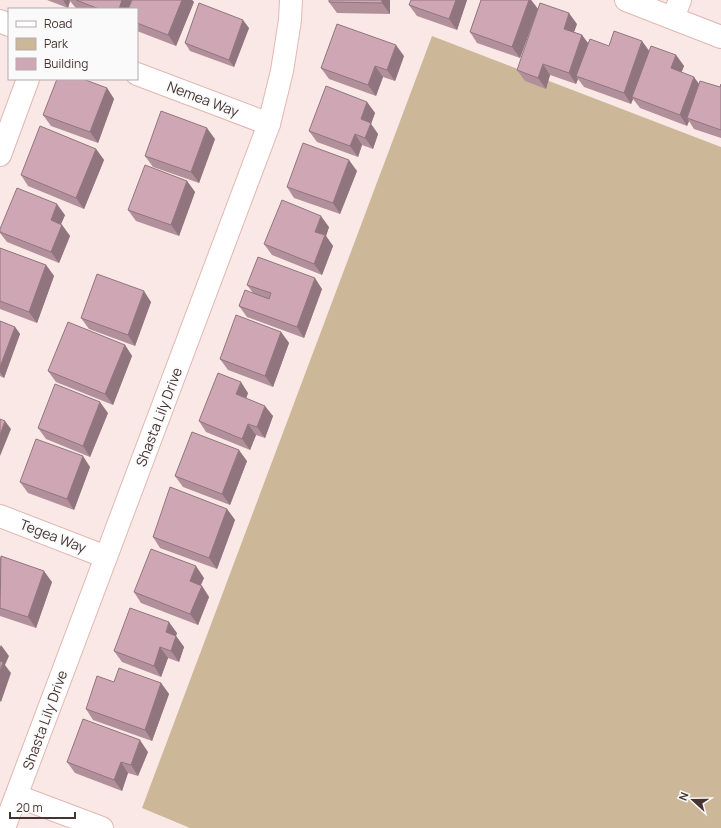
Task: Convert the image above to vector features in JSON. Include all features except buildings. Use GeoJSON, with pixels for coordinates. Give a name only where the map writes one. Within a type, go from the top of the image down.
{"type":"FeatureCollection","features":[{"type":"Feature","properties":{"kind":"street","name":"Shasta Lily Drive"},"geometry":{"type":"LineString","coordinates":[[4,828],[269,124],[282,71],[290,20],[291,0]]}},
{"type":"Feature","properties":{"kind":"street"},"geometry":{"type":"LineString","coordinates":[[626,0],[677,9],[721,37]]}},
{"type":"Feature","properties":{"kind":"street","name":"Nemea Way"},"geometry":{"type":"LineString","coordinates":[[138,74],[269,124]]}},
{"type":"Feature","properties":{"kind":"street"},"geometry":{"type":"LineString","coordinates":[[0,155],[28,80]]}},
{"type":"Feature","properties":{"kind":"street","name":"Tegea Way"},"geometry":{"type":"LineString","coordinates":[[0,516],[106,556]]}},
{"type":"Feature","properties":{"kind":"street"},"geometry":{"type":"LineString","coordinates":[[16,796],[102,828]]}},
{"type":"Feature","properties":{"kind":"green space"},"geometry":{"type":"Polygon","coordinates":[[[432,36],[721,147],[721,828],[190,828],[142,808],[432,36]]]}}]}
